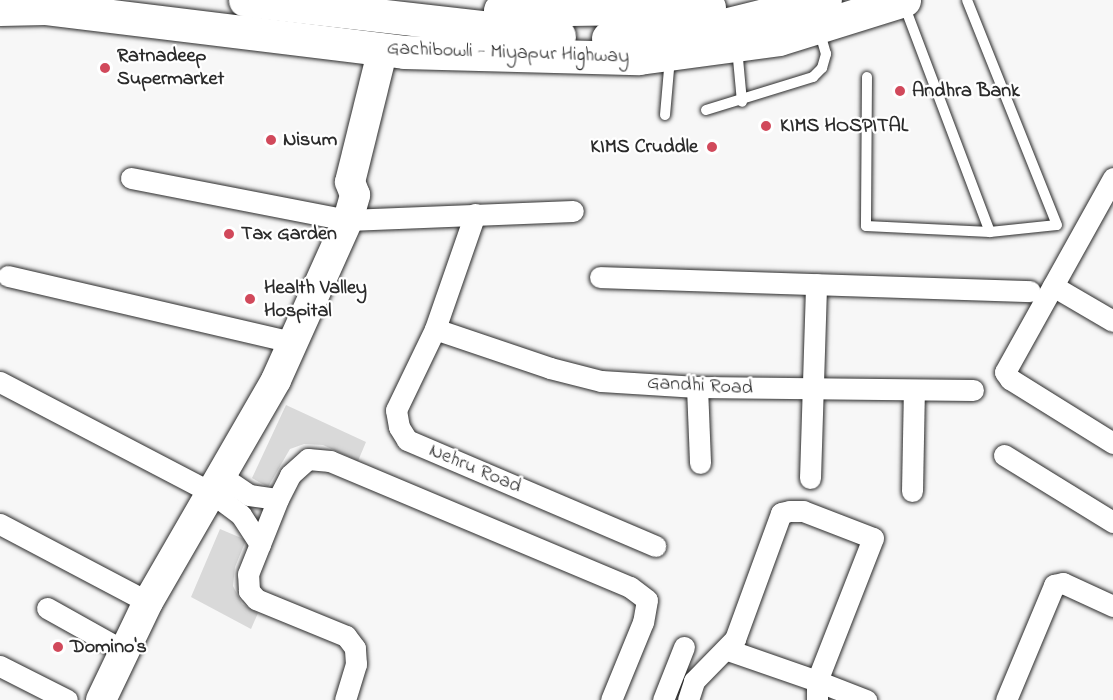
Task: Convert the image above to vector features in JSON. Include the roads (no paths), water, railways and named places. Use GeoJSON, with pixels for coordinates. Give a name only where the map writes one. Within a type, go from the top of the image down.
{"type":"FeatureCollection","features":[{"type":"Feature","properties":{"kind":"main road"},"geometry":{"type":"LineString","coordinates":[[245,0],[515,34],[607,38],[822,14]]}},
{"type":"Feature","properties":{"kind":"main road","name":"Gachibowli - Miyapur Highway"},"geometry":{"type":"LineString","coordinates":[[408,0],[525,6],[701,4],[752,0]]}},
{"type":"Feature","properties":{"kind":"main road","name":"Gachibowli - Miyapur Highway"},"geometry":{"type":"LineString","coordinates":[[0,9],[93,7],[393,51],[515,57],[670,55],[737,46],[822,14],[903,0]]}},
{"type":"Feature","properties":{"kind":"street"},"geometry":{"type":"LineString","coordinates":[[100,700],[148,602],[276,380],[352,207],[367,188],[393,51]]}},
{"type":"Feature","properties":{"kind":"street"},"geometry":{"type":"LineString","coordinates":[[131,178],[352,207],[475,214],[573,211]]}},
{"type":"Feature","properties":{"kind":"street"},"geometry":{"type":"LineString","coordinates":[[1113,178],[1005,372],[1010,379],[1113,442]]}},
{"type":"Feature","properties":{"kind":"street","name":"Nehru Road"},"geometry":{"type":"LineString","coordinates":[[475,214],[435,329],[396,410],[399,428],[407,440],[655,546]]}},
{"type":"Feature","properties":{"kind":"street"},"geometry":{"type":"LineString","coordinates":[[8,276],[292,342]]}},
{"type":"Feature","properties":{"kind":"street"},"geometry":{"type":"LineString","coordinates":[[600,277],[1030,291]]}},
{"type":"Feature","properties":{"kind":"street"},"geometry":{"type":"LineString","coordinates":[[810,478],[816,284]]}},
{"type":"Feature","properties":{"kind":"street"},"geometry":{"type":"LineString","coordinates":[[1053,286],[1113,321]]}},
{"type":"Feature","properties":{"kind":"street","name":"Gandhi Road"},"geometry":{"type":"LineString","coordinates":[[435,329],[550,368],[601,381],[697,387],[812,390],[914,392],[973,390]]}},
{"type":"Feature","properties":{"kind":"street"},"geometry":{"type":"LineString","coordinates":[[0,382],[217,485],[249,495],[278,499]]}},
{"type":"Feature","properties":{"kind":"street"},"geometry":{"type":"LineString","coordinates":[[697,387],[700,463]]}},
{"type":"Feature","properties":{"kind":"street"},"geometry":{"type":"LineString","coordinates":[[912,492],[914,392]]}},
{"type":"Feature","properties":{"kind":"street"},"geometry":{"type":"LineString","coordinates":[[1004,455],[1113,522]]}},
{"type":"Feature","properties":{"kind":"street"},"geometry":{"type":"LineString","coordinates":[[345,700],[356,664],[355,648],[346,636],[256,599],[249,591],[248,574],[278,499],[290,475],[308,459],[330,461],[630,587],[647,600],[643,622],[611,700]]}},
{"type":"Feature","properties":{"kind":"street"},"geometry":{"type":"LineString","coordinates":[[217,485],[242,515],[260,544]]}},
{"type":"Feature","properties":{"kind":"street"},"geometry":{"type":"LineString","coordinates":[[688,700],[694,681],[728,650],[781,513],[803,511],[873,538],[817,691]]}},
{"type":"Feature","properties":{"kind":"street"},"geometry":{"type":"LineString","coordinates":[[0,524],[148,602]]}},
{"type":"Feature","properties":{"kind":"street"},"geometry":{"type":"LineString","coordinates":[[1006,700],[1054,585],[1063,583],[1113,606]]}},
{"type":"Feature","properties":{"kind":"street"},"geometry":{"type":"LineString","coordinates":[[47,608],[124,651]]}},
{"type":"Feature","properties":{"kind":"street"},"geometry":{"type":"LineString","coordinates":[[663,700],[684,647]]}},
{"type":"Feature","properties":{"kind":"street"},"geometry":{"type":"LineString","coordinates":[[728,650],[817,691],[866,700]]}},
{"type":"Feature","properties":{"kind":"street"},"geometry":{"type":"LineString","coordinates":[[0,666],[67,700]]}},
{"type":"Feature","properties":{"kind":"lane"},"geometry":{"type":"LineString","coordinates":[[903,0],[990,232]]}},
{"type":"Feature","properties":{"kind":"lane"},"geometry":{"type":"LineString","coordinates":[[867,77],[866,226],[990,232],[1057,225],[967,0]]}},
{"type":"Feature","properties":{"kind":"lane"},"geometry":{"type":"LineString","coordinates":[[706,110],[742,102],[813,77],[822,68],[826,54],[822,14]]}},
{"type":"Feature","properties":{"kind":"lane"},"geometry":{"type":"LineString","coordinates":[[737,46],[742,102]]}},
{"type":"Feature","properties":{"kind":"lane"},"geometry":{"type":"LineString","coordinates":[[665,115],[670,55]]}},
{"type":"Feature","properties":{"kind":"place","name":"Ratnadeep Supermarket"},"geometry":{"type":"Point","coordinates":[105,68]}},
{"type":"Feature","properties":{"kind":"place","name":"Andhra Bank"},"geometry":{"type":"Point","coordinates":[900,91]}},
{"type":"Feature","properties":{"kind":"place","name":"KIMS HOSPITAL"},"geometry":{"type":"Point","coordinates":[766,126]}},
{"type":"Feature","properties":{"kind":"place","name":"Nisum"},"geometry":{"type":"Point","coordinates":[271,140]}},
{"type":"Feature","properties":{"kind":"place","name":"KIMS Cruddle"},"geometry":{"type":"Point","coordinates":[712,147]}},
{"type":"Feature","properties":{"kind":"place","name":"Tax Garden"},"geometry":{"type":"Point","coordinates":[229,234]}},
{"type":"Feature","properties":{"kind":"place","name":"Health Valley Hospital"},"geometry":{"type":"Point","coordinates":[250,299]}},
{"type":"Feature","properties":{"kind":"place","name":"Domino's"},"geometry":{"type":"Point","coordinates":[58,647]}}]}
